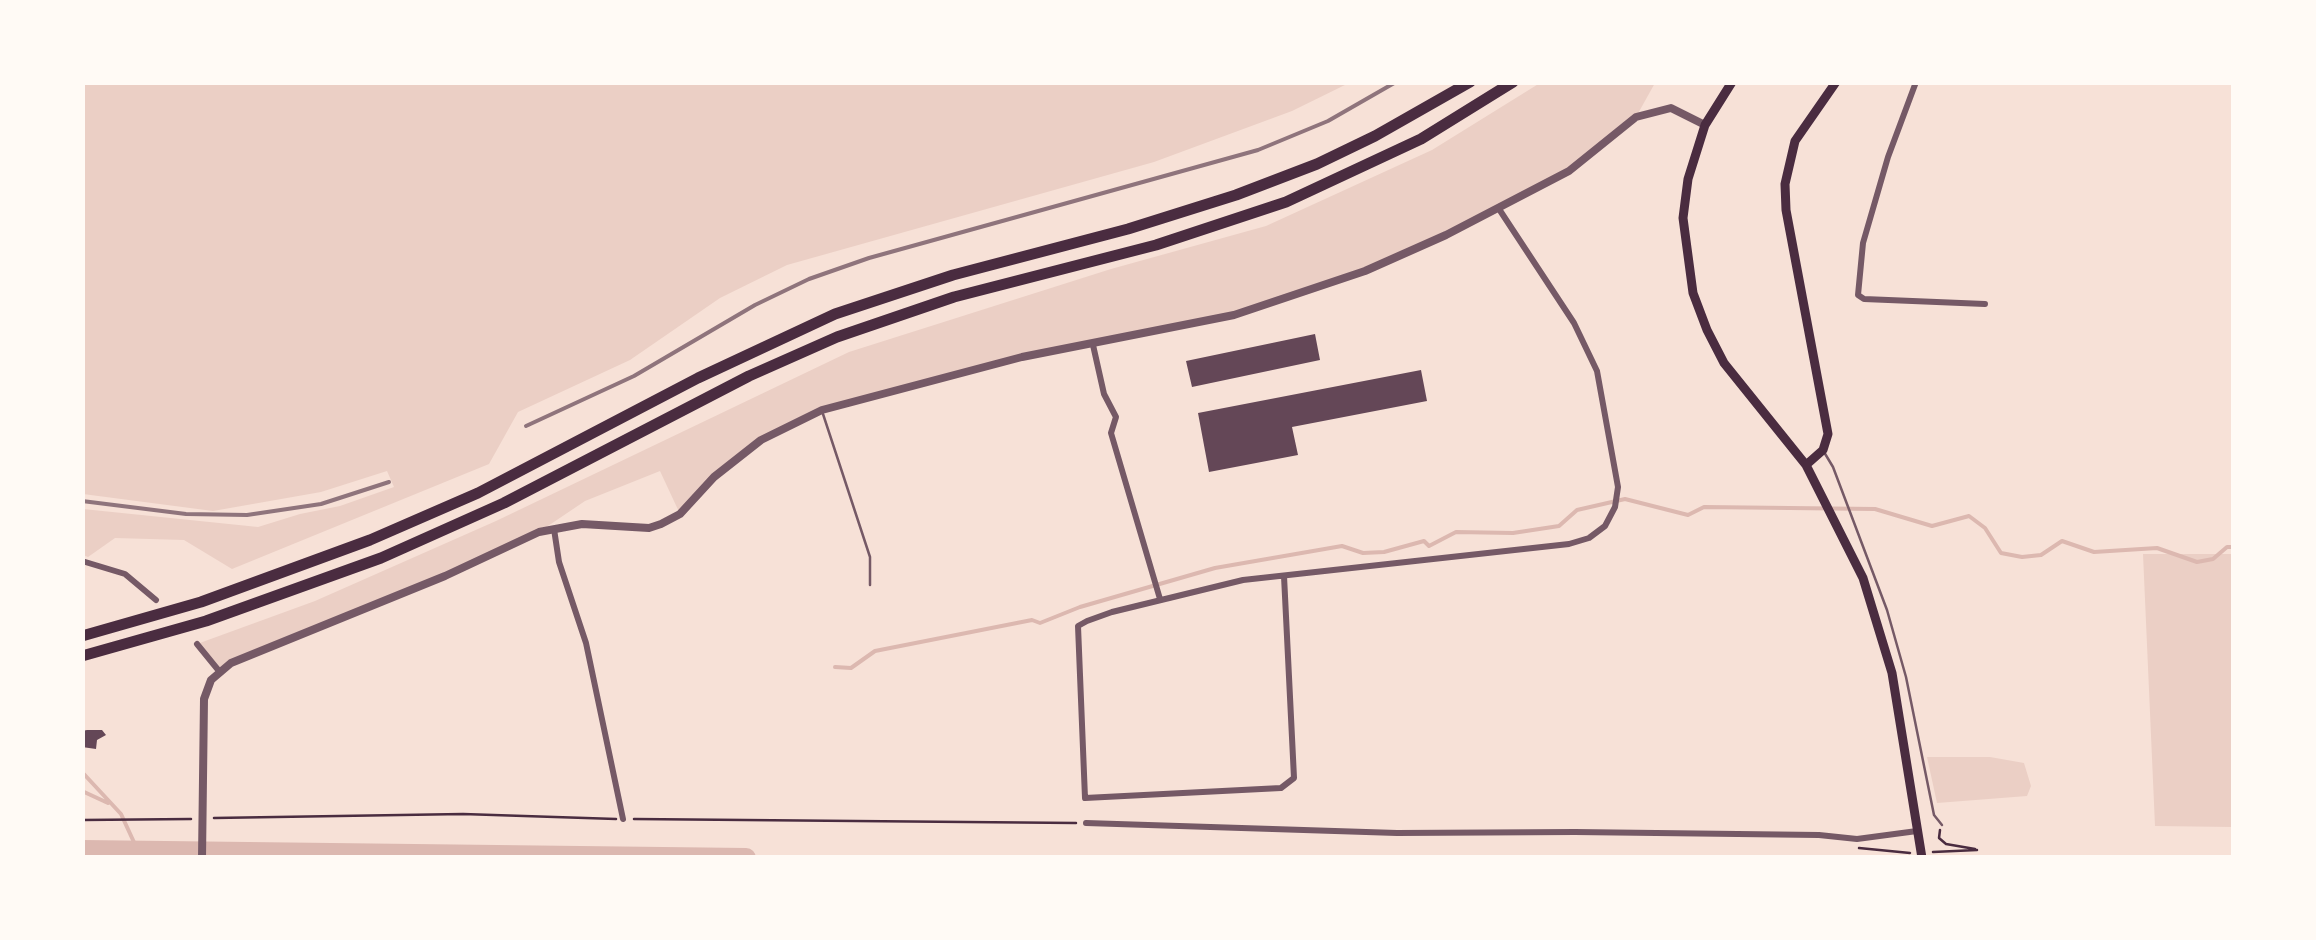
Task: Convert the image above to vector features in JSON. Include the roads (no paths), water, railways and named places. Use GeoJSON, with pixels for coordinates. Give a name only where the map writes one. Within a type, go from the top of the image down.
{"type":"FeatureCollection","features":[{"type":"Feature","properties":{"kind":"highway"},"geometry":{"type":"LineString","coordinates":[[82,636],[253,584],[388,532],[478,492],[715,369],[835,314],[938,279],[1128,229],[1252,190],[1375,136],[1470,82]]}},
{"type":"Feature","properties":{"kind":"highway"},"geometry":{"type":"LineString","coordinates":[[82,656],[206,621],[381,558],[504,503],[749,376],[836,337],[954,297],[1217,227],[1286,202],[1421,139],[1513,82]]}},
{"type":"Feature","properties":{"kind":"main road"},"geometry":{"type":"LineString","coordinates":[[1732,82],[1705,124],[1688,178],[1683,218],[1694,292],[1724,363],[1806,465],[1864,578],[1892,674],[1924,855]]}},
{"type":"Feature","properties":{"kind":"main road"},"geometry":{"type":"LineString","coordinates":[[1806,465],[1823,450],[1828,434],[1786,210],[1785,184],[1794,142],[1833,86]]}},
{"type":"Feature","properties":{"kind":"street"},"geometry":{"type":"LineString","coordinates":[[1916,82],[1868,226],[1858,292],[1864,299],[1985,304]]}},
{"type":"Feature","properties":{"kind":"street"},"geometry":{"type":"LineString","coordinates":[[202,858],[204,698],[206,688],[219,671],[237,660],[445,576],[539,532],[582,524],[649,528],[661,524],[680,514],[714,477],[762,440],[822,410],[1022,357],[1234,315],[1366,271],[1499,209],[1570,171],[1636,117],[1671,108],[1705,124]]}},
{"type":"Feature","properties":{"kind":"street"},"geometry":{"type":"LineString","coordinates":[[1284,576],[1294,778],[1281,788],[1085,798],[1078,626],[1112,612],[1244,580],[1569,544],[1590,538],[1605,526],[1617,494],[1591,354],[1499,209]]}},
{"type":"Feature","properties":{"kind":"street"},"geometry":{"type":"LineString","coordinates":[[1093,344],[1104,394],[1116,417],[1111,433],[1160,599]]}},
{"type":"Feature","properties":{"kind":"street"},"geometry":{"type":"LineString","coordinates":[[554,528],[559,562],[586,643],[623,819]]}},
{"type":"Feature","properties":{"kind":"street"},"geometry":{"type":"LineString","coordinates":[[82,561],[125,574],[156,600]]}},
{"type":"Feature","properties":{"kind":"street"},"geometry":{"type":"LineString","coordinates":[[197,644],[219,671]]}},
{"type":"Feature","properties":{"kind":"street"},"geometry":{"type":"LineString","coordinates":[[1086,822],[1397,832],[1819,835],[1857,839],[1918,836]]}},
{"type":"Feature","properties":{"kind":"lane"},"geometry":{"type":"LineString","coordinates":[[822,410],[870,556],[870,586]]}},
{"type":"Feature","properties":{"kind":"lane"},"geometry":{"type":"LineString","coordinates":[[1823,450],[1887,610],[1906,677],[1934,815],[1942,825]]}},
{"type":"Feature","properties":{"kind":"waterway"},"geometry":{"type":"LineString","coordinates":[[835,667],[851,668],[875,651],[1032,620],[1040,623],[1080,607],[1215,568],[1342,546],[1363,553],[1384,552],[1424,541],[1429,546],[1456,532],[1513,533],[1559,526],[1577,510],[1625,499],[1688,515],[1704,507],[1875,509],[1932,526],[1969,516],[1985,528],[2001,553],[2022,557],[2041,555],[2062,541],[2094,552],[2157,548],[2197,562],[2213,559],[2227,547],[2234,547]]}},
{"type":"Feature","properties":{"kind":"waterway"},"geometry":{"type":"LineString","coordinates":[[82,772],[121,814],[138,851]]}},
{"type":"Feature","properties":{"kind":"waterway"},"geometry":{"type":"LineString","coordinates":[[82,791],[108,803]]}},
{"type":"Feature","properties":{"kind":"waterway"},"geometry":{"type":"LineString","coordinates":[[82,850],[746,858]]}},
{"type":"Feature","properties":{"kind":"railway"},"geometry":{"type":"LineString","coordinates":[[526,426],[634,376],[755,305],[809,279],[869,258],[1258,150],[1328,121],[1396,82]]}},
{"type":"Feature","properties":{"kind":"railway"},"geometry":{"type":"LineString","coordinates":[[82,501],[186,514],[247,515],[321,504],[389,482]]}}]}
